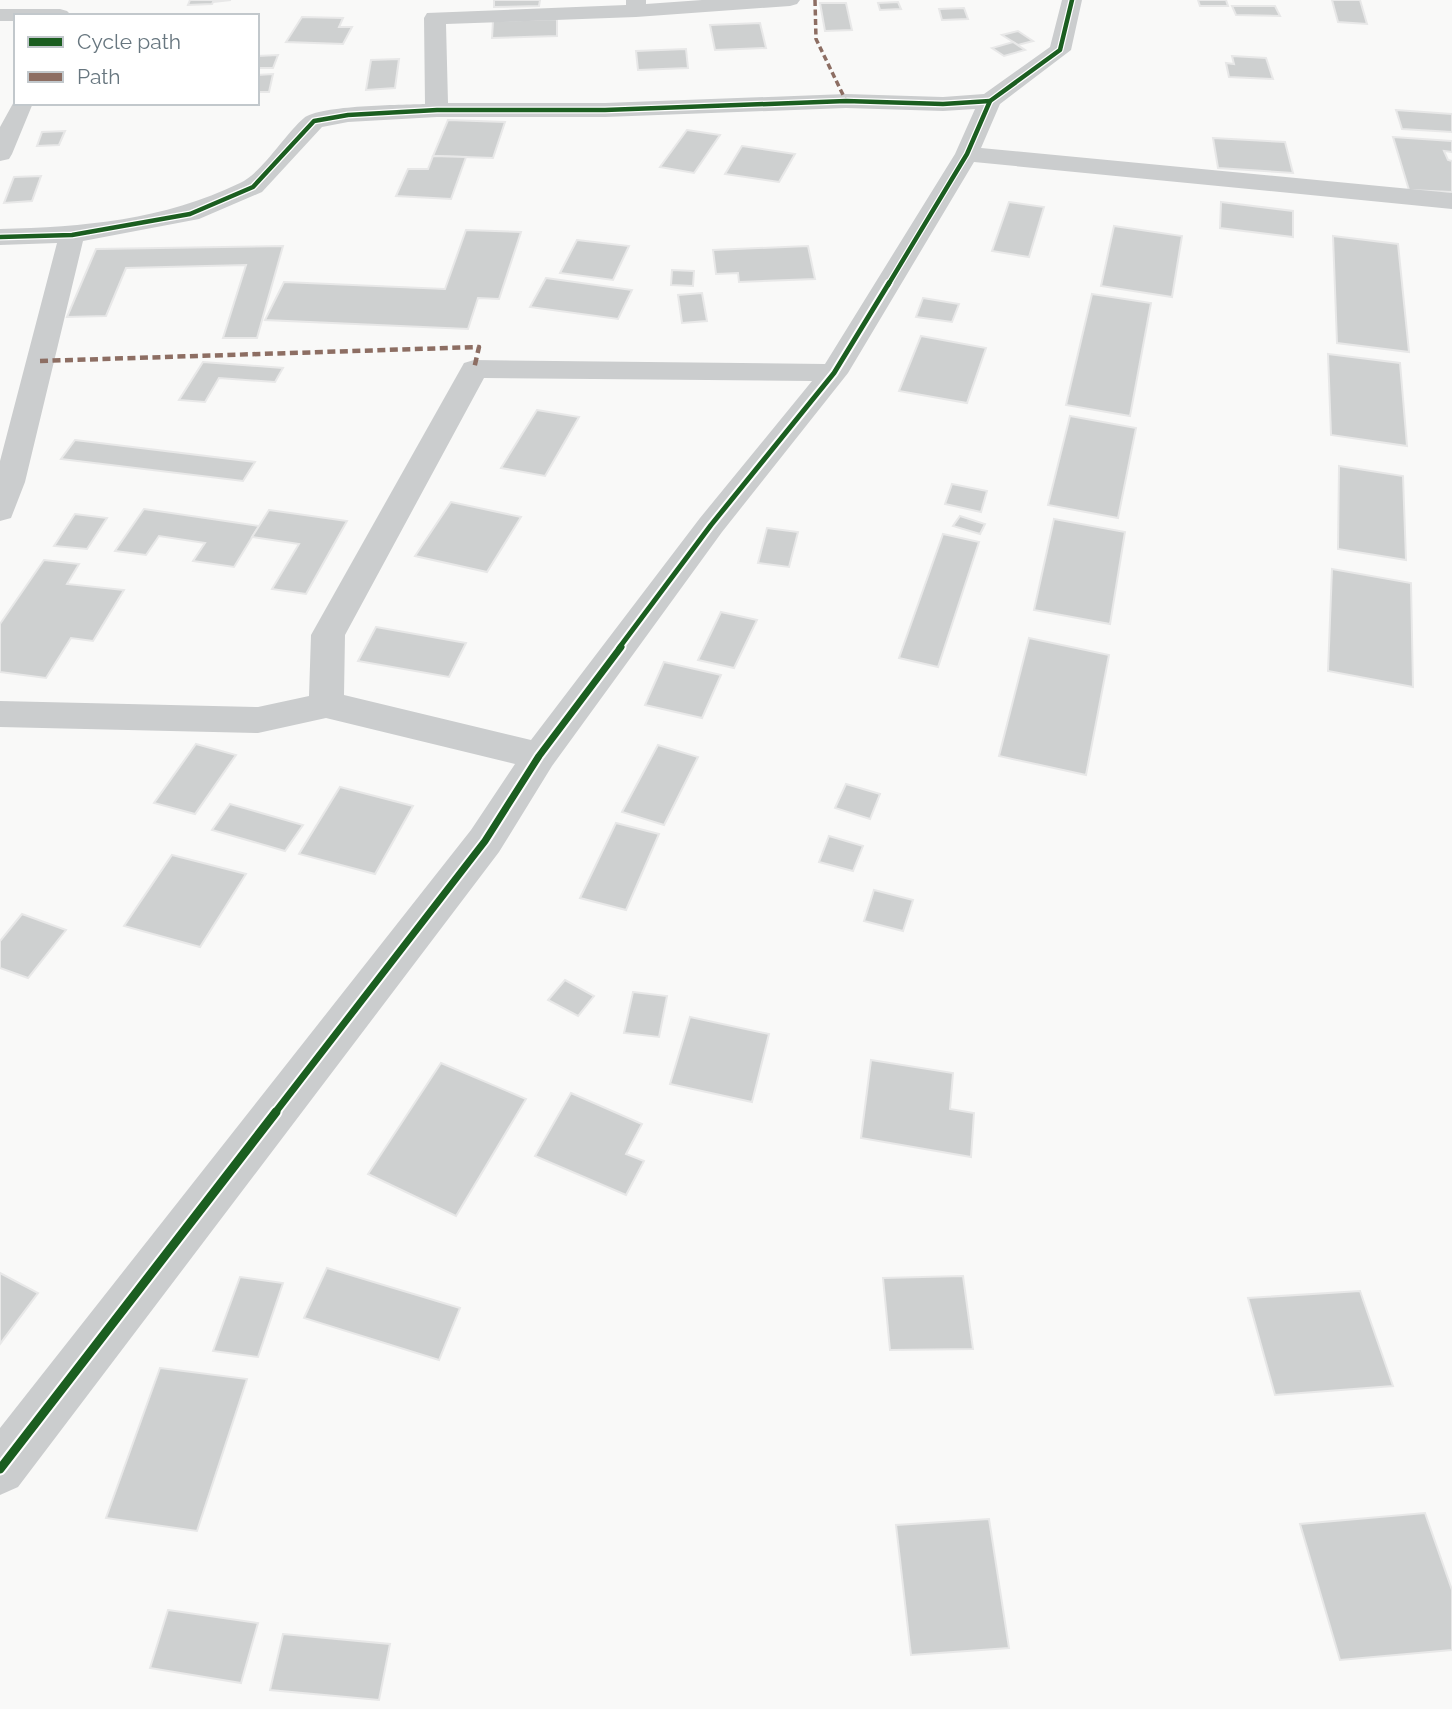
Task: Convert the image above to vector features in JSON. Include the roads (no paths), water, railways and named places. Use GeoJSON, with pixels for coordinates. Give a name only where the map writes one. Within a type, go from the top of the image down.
{"type":"FeatureCollection","features":[{"type":"Feature","properties":{"kind":"street"},"geometry":{"type":"LineString","coordinates":[[437,110],[436,9],[790,0]]}},
{"type":"Feature","properties":{"kind":"street"},"geometry":{"type":"LineString","coordinates":[[0,1469],[485,841],[538,756],[711,525],[834,373],[967,154],[990,101],[1060,50],[1072,0]]}},
{"type":"Feature","properties":{"kind":"street"},"geometry":{"type":"LineString","coordinates":[[0,237],[72,235],[190,215],[253,187],[314,121],[348,116],[437,110],[605,110],[846,101],[943,104],[990,101]]}},
{"type":"Feature","properties":{"kind":"street"},"geometry":{"type":"LineString","coordinates":[[0,154],[21,105]]}},
{"type":"Feature","properties":{"kind":"street"},"geometry":{"type":"LineString","coordinates":[[967,154],[1452,201]]}},
{"type":"Feature","properties":{"kind":"street"},"geometry":{"type":"LineString","coordinates":[[0,511],[10,482],[72,235]]}},
{"type":"Feature","properties":{"kind":"street"},"geometry":{"type":"LineString","coordinates":[[326,705],[328,635],[393,521],[474,369],[834,373]]}},
{"type":"Feature","properties":{"kind":"street"},"geometry":{"type":"LineString","coordinates":[[0,714],[258,720],[326,705],[538,756]]}}]}
